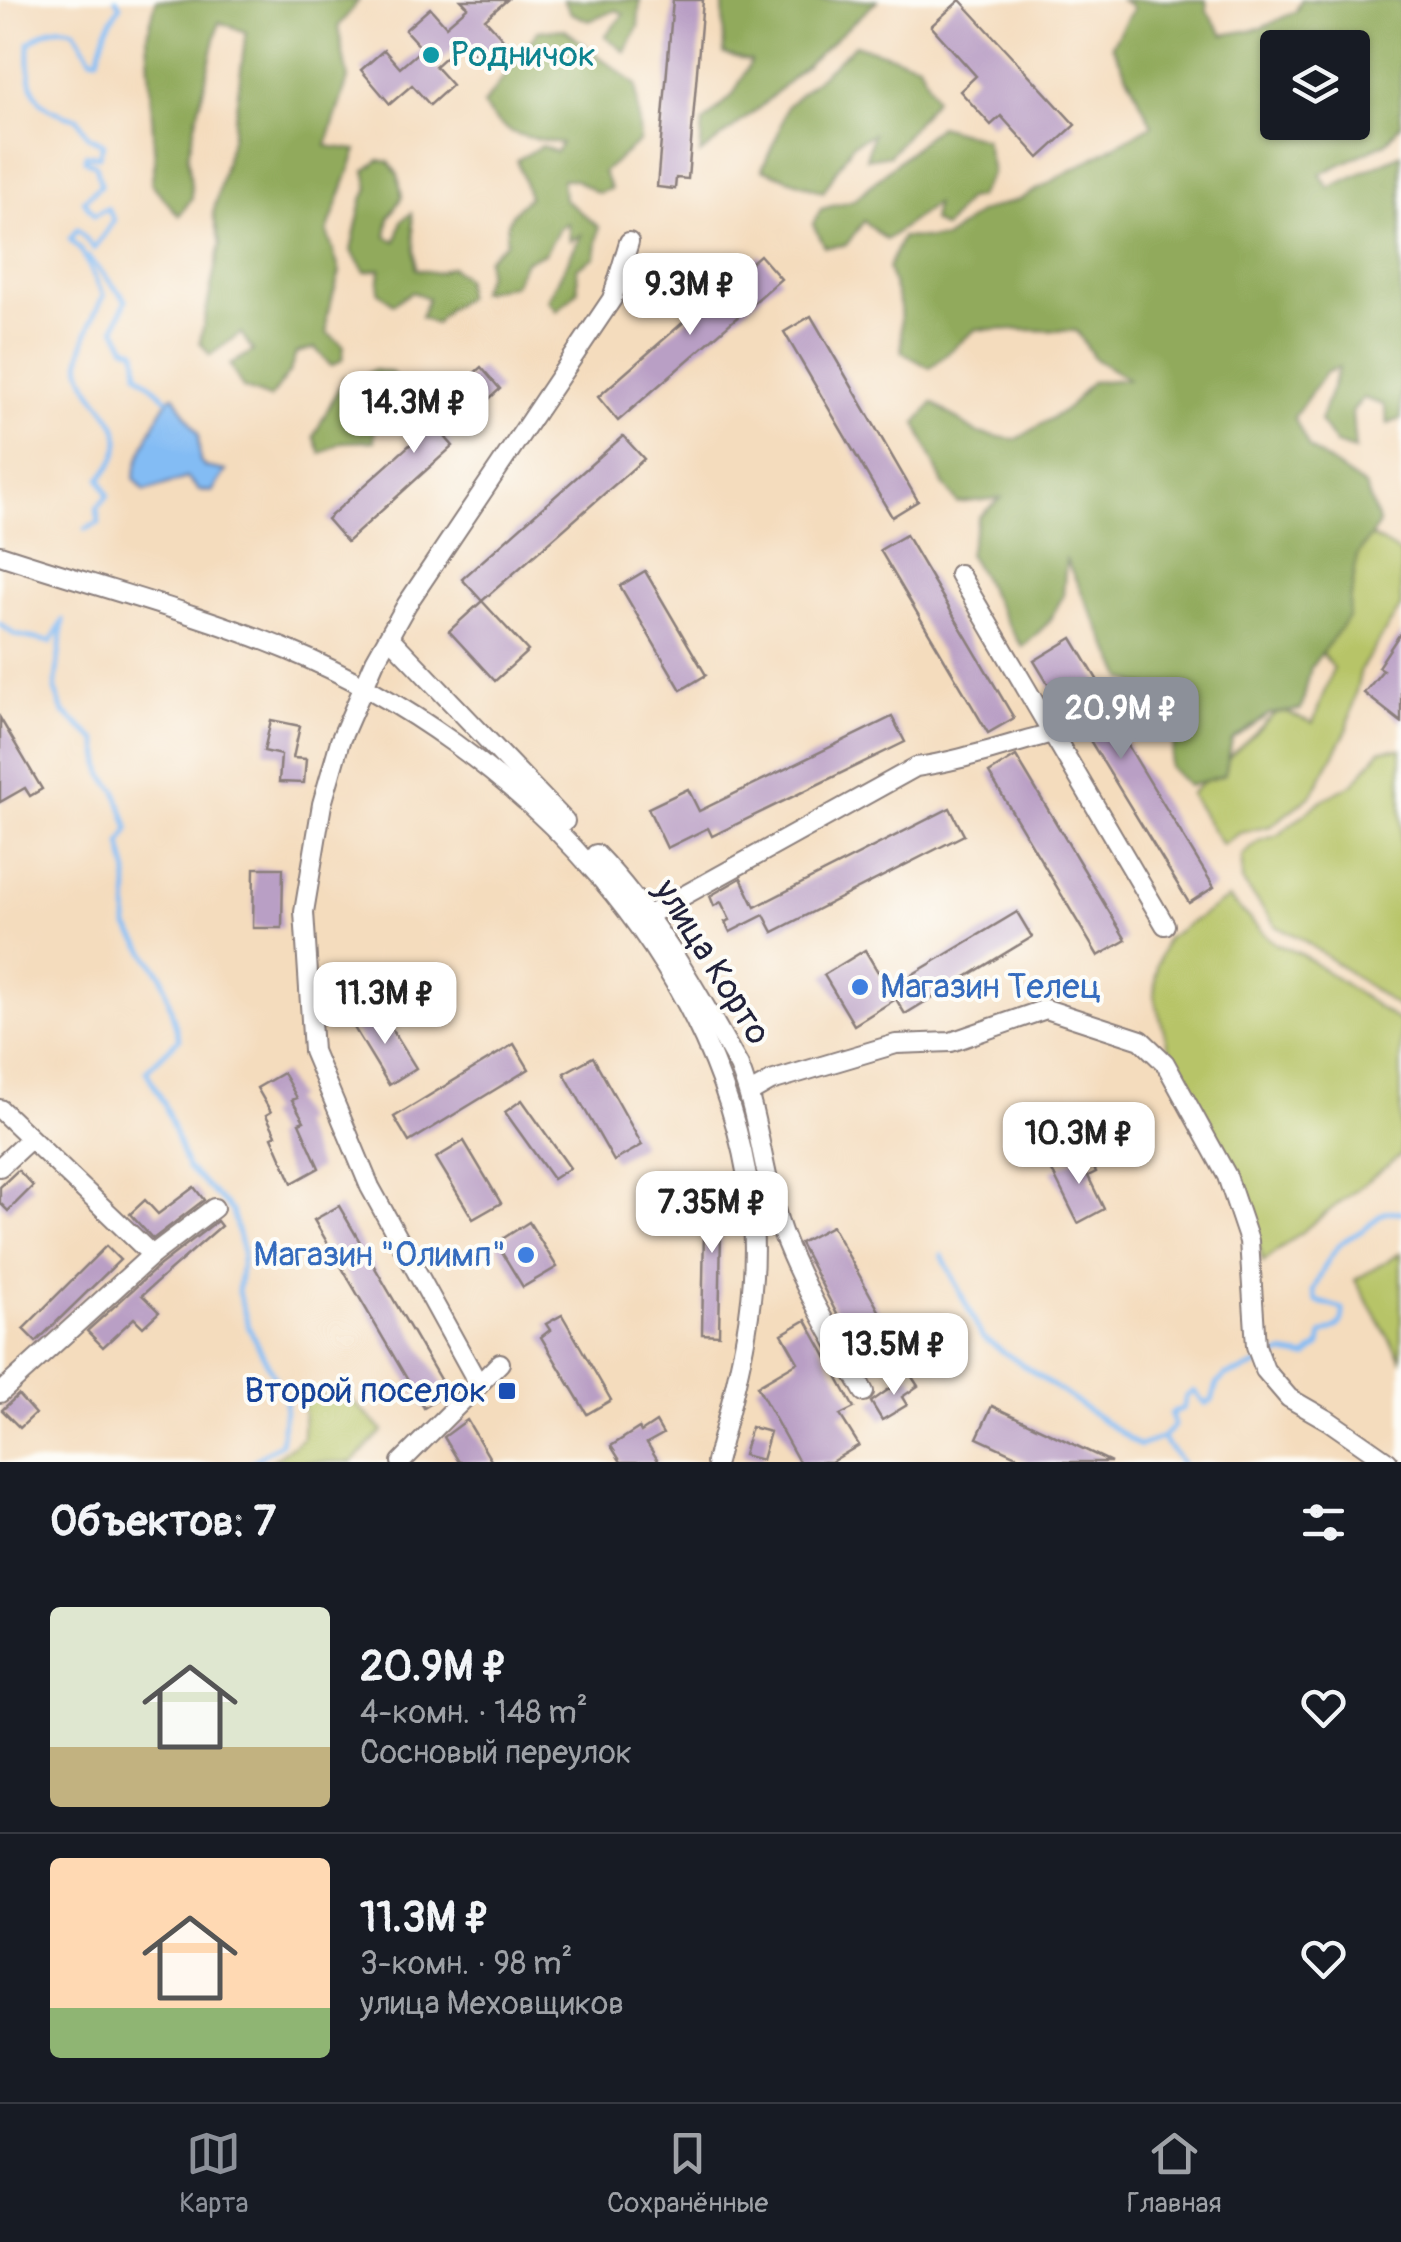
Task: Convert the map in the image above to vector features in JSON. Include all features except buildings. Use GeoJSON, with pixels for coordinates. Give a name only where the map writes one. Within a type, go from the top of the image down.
{"type":"FeatureCollection","features":[{"type":"Feature","properties":{"kind":"street"},"geometry":{"type":"LineString","coordinates":[[479,1385],[370,1188],[312,1051],[304,912],[309,870],[326,789],[362,687],[407,604],[612,299],[629,242]]}},
{"type":"Feature","properties":{"kind":"street"},"geometry":{"type":"LineString","coordinates":[[0,555],[260,640],[362,687],[492,772],[570,842],[622,903],[665,967],[707,1050],[739,1132],[746,1162],[754,1228],[747,1328],[716,1462]]}},
{"type":"Feature","properties":{"kind":"street"},"geometry":{"type":"LineString","coordinates":[[959,574],[1166,925]]}},
{"type":"Feature","properties":{"kind":"street","name":"улица Корто"},"geometry":{"type":"LineString","coordinates":[[389,637],[624,883],[716,1025],[740,1066],[750,1093],[781,1230],[806,1286],[864,1392]]}},
{"type":"Feature","properties":{"kind":"street"},"geometry":{"type":"LineString","coordinates":[[647,916],[916,767],[952,762],[975,752],[1053,733]]}},
{"type":"Feature","properties":{"kind":"street"},"geometry":{"type":"LineString","coordinates":[[750,1093],[771,1081],[896,1044],[951,1042],[1046,1009],[1140,1040],[1165,1063],[1227,1176],[1249,1241],[1256,1346],[1265,1370],[1289,1398],[1329,1420],[1388,1462]]}},
{"type":"Feature","properties":{"kind":"street"},"geometry":{"type":"LineString","coordinates":[[0,1109],[152,1255]]}},
{"type":"Feature","properties":{"kind":"street"},"geometry":{"type":"LineString","coordinates":[[0,1167],[30,1139]]}},
{"type":"Feature","properties":{"kind":"street"},"geometry":{"type":"LineString","coordinates":[[0,1394],[152,1255],[214,1208]]}},
{"type":"Feature","properties":{"kind":"street"},"geometry":{"type":"LineString","coordinates":[[402,1462],[500,1363]]}},
{"type":"Feature","properties":{"kind":"green space"},"geometry":{"type":"Polygon","coordinates":[[[156,0],[359,0],[338,27],[348,79],[326,146],[357,150],[327,232],[340,272],[327,315],[327,333],[344,346],[342,360],[331,366],[315,348],[296,353],[290,371],[270,398],[243,388],[230,365],[253,351],[241,333],[210,355],[200,342],[220,244],[213,214],[233,131],[246,32],[219,22],[188,155],[192,198],[179,216],[151,183],[155,162],[147,37],[156,0]]]}},
{"type":"Feature","properties":{"kind":"green space"},"geometry":{"type":"Polygon","coordinates":[[[563,0],[640,0],[638,27],[625,52],[605,36],[624,14],[616,10],[589,21],[571,13],[563,0]]]}},
{"type":"Feature","properties":{"kind":"green space"},"geometry":{"type":"Polygon","coordinates":[[[723,0],[878,0],[760,107],[700,154],[703,123],[733,95],[751,61],[724,54],[723,0]]]}},
{"type":"Feature","properties":{"kind":"green space"},"geometry":{"type":"Polygon","coordinates":[[[1121,0],[1206,0],[1207,11],[1223,35],[1261,28],[1296,11],[1301,0],[1401,0],[1401,124],[1386,143],[1320,174],[1329,188],[1401,154],[1401,419],[1388,424],[1384,405],[1363,398],[1352,412],[1355,450],[1336,444],[1320,421],[1339,367],[1325,373],[1294,417],[1309,448],[1365,486],[1379,524],[1357,556],[1348,618],[1311,667],[1301,710],[1269,714],[1232,740],[1225,775],[1188,786],[1169,766],[1176,735],[1152,730],[1150,688],[1124,679],[1066,560],[1063,596],[1048,623],[1023,647],[968,554],[979,517],[1001,498],[958,503],[943,484],[916,423],[933,403],[977,433],[1016,440],[1068,408],[1091,382],[1128,379],[1095,359],[1077,331],[976,329],[930,368],[902,352],[900,306],[888,268],[902,237],[945,239],[979,212],[1020,199],[1152,125],[1112,45],[1133,8],[1121,0]]]}},
{"type":"Feature","properties":{"kind":"green space"},"geometry":{"type":"Polygon","coordinates":[[[564,29],[636,85],[640,141],[603,172],[611,189],[598,193],[573,179],[562,179],[564,199],[599,227],[595,257],[577,268],[578,291],[557,311],[548,300],[581,235],[570,241],[568,223],[560,227],[545,253],[525,261],[514,285],[479,292],[487,275],[487,258],[506,243],[511,217],[529,197],[517,160],[542,146],[556,152],[561,143],[508,130],[483,105],[538,31],[564,29]]]}},
{"type":"Feature","properties":{"kind":"green space"},"geometry":{"type":"Polygon","coordinates":[[[855,45],[919,64],[935,99],[890,155],[866,159],[873,134],[853,144],[823,192],[762,169],[787,106],[855,45]]]}},
{"type":"Feature","properties":{"kind":"green space"},"geometry":{"type":"Polygon","coordinates":[[[939,126],[985,139],[992,172],[978,197],[967,199],[944,228],[932,221],[935,204],[886,240],[864,221],[846,245],[825,247],[813,224],[821,209],[854,200],[939,126]]]}},
{"type":"Feature","properties":{"kind":"green space"},"geometry":{"type":"Polygon","coordinates":[[[379,160],[389,162],[398,175],[402,197],[389,217],[386,237],[396,241],[402,220],[412,213],[416,269],[437,273],[451,267],[465,279],[466,297],[435,324],[421,317],[428,298],[412,292],[393,304],[378,291],[380,269],[365,272],[351,251],[362,200],[369,189],[365,171],[379,160]]]}},
{"type":"Feature","properties":{"kind":"green space"},"geometry":{"type":"Polygon","coordinates":[[[373,370],[392,373],[400,383],[375,399],[374,441],[342,442],[321,454],[314,436],[344,377],[359,379],[373,370]]]}},
{"type":"Feature","properties":{"kind":"green space"},"geometry":{"type":"Polygon","coordinates":[[[1369,535],[1401,554],[1401,607],[1361,669],[1347,730],[1312,794],[1271,826],[1240,833],[1222,845],[1190,794],[1279,710],[1313,723],[1333,668],[1318,648],[1353,559],[1369,535]]]}},
{"type":"Feature","properties":{"kind":"green space"},"geometry":{"type":"Polygon","coordinates":[[[1401,749],[1401,1009],[1299,937],[1277,927],[1242,881],[1242,856],[1259,841],[1278,835],[1322,800],[1353,784],[1381,750],[1401,749]]]}},
{"type":"Feature","properties":{"kind":"green space"},"geometry":{"type":"Polygon","coordinates":[[[1228,898],[1274,943],[1301,954],[1401,1023],[1401,1155],[1263,1262],[1236,1174],[1205,1129],[1171,1056],[1154,996],[1157,965],[1166,939],[1228,898]]]}},
{"type":"Feature","properties":{"kind":"green space"},"geometry":{"type":"Polygon","coordinates":[[[1401,1253],[1401,1359],[1355,1280],[1401,1253]]]}},
{"type":"Feature","properties":{"kind":"green space"},"geometry":{"type":"Polygon","coordinates":[[[346,1394],[383,1431],[352,1462],[271,1462],[303,1438],[304,1398],[346,1394]]]}},
{"type":"Feature","properties":{"kind":"water"},"geometry":{"type":"Polygon","coordinates":[[[174,395],[198,434],[200,461],[205,467],[226,471],[212,492],[199,490],[187,478],[145,491],[134,478],[150,433],[174,395]]]}},
{"type":"Feature","properties":{"kind":"waterway"},"geometry":{"type":"LineString","coordinates":[[86,529],[99,523],[97,508],[108,495],[100,479],[113,461],[118,432],[81,369],[84,342],[104,296],[82,252],[70,239],[77,229],[94,249],[114,220],[107,208],[94,215],[84,200],[101,185],[96,165],[85,160],[86,155],[99,156],[103,144],[88,136],[77,118],[41,102],[31,83],[29,43],[50,30],[68,28],[75,30],[91,58],[98,58],[106,30],[120,5],[116,0]]}},
{"type":"Feature","properties":{"kind":"waterway"},"geometry":{"type":"LineString","coordinates":[[88,257],[126,300],[115,328],[126,347],[136,350],[138,373],[167,399]]}},
{"type":"Feature","properties":{"kind":"waterway"},"geometry":{"type":"LineString","coordinates":[[0,624],[15,635],[51,642],[63,620],[55,690],[63,712],[97,741],[103,775],[116,791],[129,829],[121,844],[128,874],[127,926],[162,976],[179,1039],[146,1071],[164,1103],[187,1167],[232,1211],[243,1252],[238,1292],[249,1328],[286,1400],[281,1443],[252,1462]]}},
{"type":"Feature","properties":{"kind":"waterway"},"geometry":{"type":"LineString","coordinates":[[1181,1462],[1162,1438],[1174,1426],[1171,1414],[1183,1408],[1186,1397],[1194,1391],[1205,1404],[1212,1401],[1217,1384],[1226,1375],[1283,1353],[1306,1357],[1320,1345],[1322,1334],[1338,1326],[1343,1314],[1343,1309],[1316,1301],[1313,1291],[1330,1257],[1344,1241],[1381,1215],[1401,1212]]}},
{"type":"Feature","properties":{"kind":"waterway"},"geometry":{"type":"LineString","coordinates":[[942,1255],[982,1337],[1140,1446],[1162,1438]]}},
{"type":"Feature","properties":{"kind":"place","name":"Родничок"},"geometry":{"type":"Point","coordinates":[431,55]}},
{"type":"Feature","properties":{"kind":"place","name":"Магазин Телец"},"geometry":{"type":"Point","coordinates":[860,987]}},
{"type":"Feature","properties":{"kind":"place","name":"Магазин \"Олимп\""},"geometry":{"type":"Point","coordinates":[526,1255]}},
{"type":"Feature","properties":{"kind":"place","name":"Второй поселок"},"geometry":{"type":"Point","coordinates":[507,1391]}}]}
